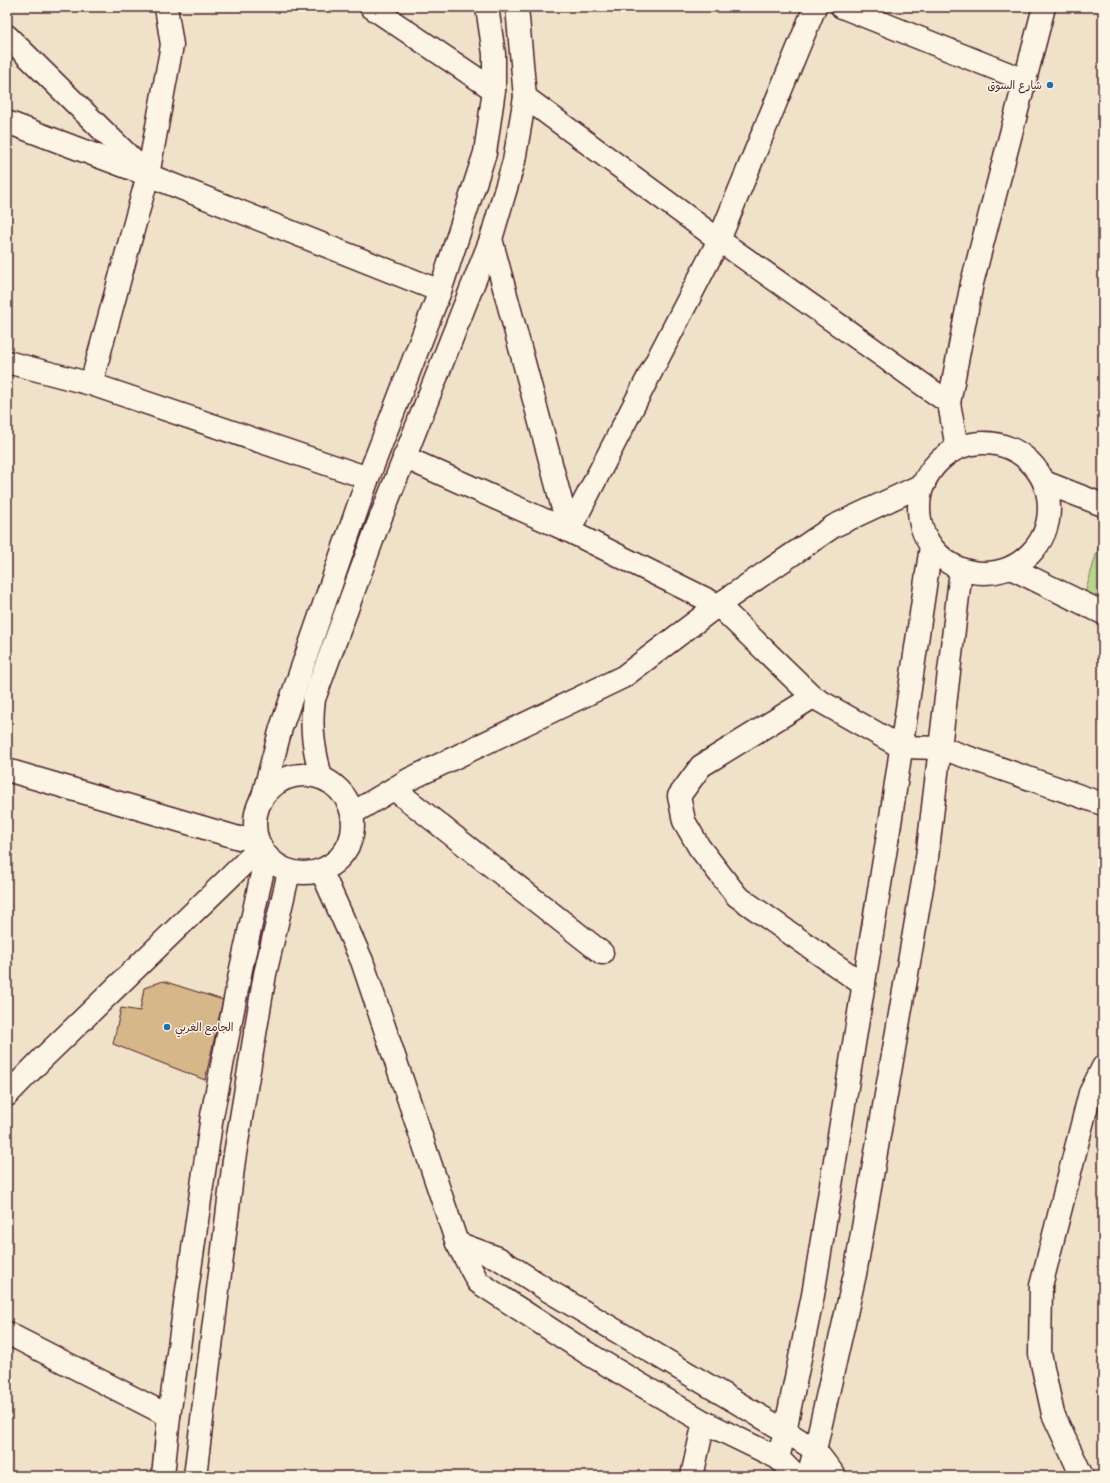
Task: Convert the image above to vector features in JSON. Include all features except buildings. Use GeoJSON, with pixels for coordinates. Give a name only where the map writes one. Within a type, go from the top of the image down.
{"type":"FeatureCollection","features":[{"type":"Feature","properties":{"kind":"main road"},"geometry":{"type":"LineString","coordinates":[[91,384],[148,175],[172,44],[166,7]]}},
{"type":"Feature","properties":{"kind":"main road"},"geometry":{"type":"LineString","coordinates":[[371,7],[494,90]]}},
{"type":"Feature","properties":{"kind":"main road"},"geometry":{"type":"LineString","coordinates":[[263,796],[275,784],[289,776],[305,774],[321,777],[336,785],[347,797],[353,813],[354,829],[348,847],[340,859],[326,868],[310,873],[289,872],[278,866],[261,847],[254,826],[256,810],[263,796],[281,728],[368,478],[440,291],[485,153],[494,90],[494,54],[487,7]]}},
{"type":"Feature","properties":{"kind":"main road"},"geometry":{"type":"LineString","coordinates":[[321,777],[314,751],[311,719],[314,699],[404,458],[491,239],[514,161],[526,97],[516,7]]}},
{"type":"Feature","properties":{"kind":"main road"},"geometry":{"type":"LineString","coordinates":[[569,531],[719,240],[814,7]]}},
{"type":"Feature","properties":{"kind":"main road"},"geometry":{"type":"LineString","coordinates":[[842,7],[1024,80]]}},
{"type":"Feature","properties":{"kind":"main road"},"geometry":{"type":"LineString","coordinates":[[957,448],[949,403],[972,283],[1044,7]]}},
{"type":"Feature","properties":{"kind":"main road"},"geometry":{"type":"LineString","coordinates":[[7,36],[148,175]]}},
{"type":"Feature","properties":{"kind":"main road"},"geometry":{"type":"LineString","coordinates":[[526,97],[719,240],[949,403]]}},
{"type":"Feature","properties":{"kind":"main road"},"geometry":{"type":"LineString","coordinates":[[7,122],[148,175],[440,291]]}},
{"type":"Feature","properties":{"kind":"main road"},"geometry":{"type":"LineString","coordinates":[[491,239],[569,531]]}},
{"type":"Feature","properties":{"kind":"main road"},"geometry":{"type":"LineString","coordinates":[[7,362],[91,384],[368,478]]}},
{"type":"Feature","properties":{"kind":"main road"},"geometry":{"type":"LineString","coordinates":[[977,443],[998,444],[1018,452],[1034,465],[1044,482],[1050,502],[1048,522],[1041,542],[1028,558],[1011,568],[992,574],[973,574],[956,568],[926,540],[919,520],[919,498],[926,478],[939,460],[957,448],[977,443]]}},
{"type":"Feature","properties":{"kind":"main road"},"geometry":{"type":"LineString","coordinates":[[404,458],[569,531],[718,605],[813,697],[901,747],[941,748],[1103,804]]}},
{"type":"Feature","properties":{"kind":"main road"},"geometry":{"type":"LineString","coordinates":[[1044,482],[1103,505]]}},
{"type":"Feature","properties":{"kind":"main road"},"geometry":{"type":"LineString","coordinates":[[353,813],[410,779],[623,677],[718,605],[834,526],[924,484]]}},
{"type":"Feature","properties":{"kind":"main road"},"geometry":{"type":"LineString","coordinates":[[778,1458],[813,1295],[864,985],[931,546]]}},
{"type":"Feature","properties":{"kind":"main road"},"geometry":{"type":"LineString","coordinates":[[1011,568],[1103,613]]}},
{"type":"Feature","properties":{"kind":"main road"},"geometry":{"type":"LineString","coordinates":[[808,1476],[856,1266],[927,858],[961,570]]}},
{"type":"Feature","properties":{"kind":"main road"},"geometry":{"type":"LineString","coordinates":[[813,697],[701,766],[679,796],[684,821],[699,847],[737,896],[864,985]]}},
{"type":"Feature","properties":{"kind":"main road"},"geometry":{"type":"LineString","coordinates":[[7,770],[239,838],[261,847]]}},
{"type":"Feature","properties":{"kind":"main road"},"geometry":{"type":"LineString","coordinates":[[394,789],[602,952]]}},
{"type":"Feature","properties":{"kind":"main road"},"geometry":{"type":"LineString","coordinates":[[9,1091],[261,847]]}},
{"type":"Feature","properties":{"kind":"main road"},"geometry":{"type":"LineString","coordinates":[[163,1476],[212,1116],[241,969],[261,847]]}},
{"type":"Feature","properties":{"kind":"main road"},"geometry":{"type":"LineString","coordinates":[[321,870],[362,961],[457,1243],[478,1282],[587,1353],[704,1422],[778,1458],[796,1476]]}},
{"type":"Feature","properties":{"kind":"main road"},"geometry":{"type":"LineString","coordinates":[[195,1476],[234,1160],[265,974],[289,872]]}},
{"type":"Feature","properties":{"kind":"main road"},"geometry":{"type":"LineString","coordinates":[[1082,1476],[1053,1414],[1040,1354],[1041,1286],[1090,1093],[1103,1067]]}},
{"type":"Feature","properties":{"kind":"main road"},"geometry":{"type":"LineString","coordinates":[[457,1243],[498,1258],[549,1291],[785,1431],[815,1450],[835,1476]]}},
{"type":"Feature","properties":{"kind":"main road"},"geometry":{"type":"LineString","coordinates":[[7,1333],[170,1416]]}},
{"type":"Feature","properties":{"kind":"main road"},"geometry":{"type":"LineString","coordinates":[[692,1476],[704,1422]]}},
{"type":"Feature","properties":{"kind":"green space"},"geometry":{"type":"Polygon","coordinates":[[[1103,534],[1103,608],[1083,600],[1103,534]]]}},
{"type":"Feature","properties":{"kind":"place","name":"شارع السوق"},"geometry":{"type":"Point","coordinates":[1050,85]}},
{"type":"Feature","properties":{"kind":"place","name":"الجامع الغربي"},"geometry":{"type":"Point","coordinates":[167,1027]}}]}
